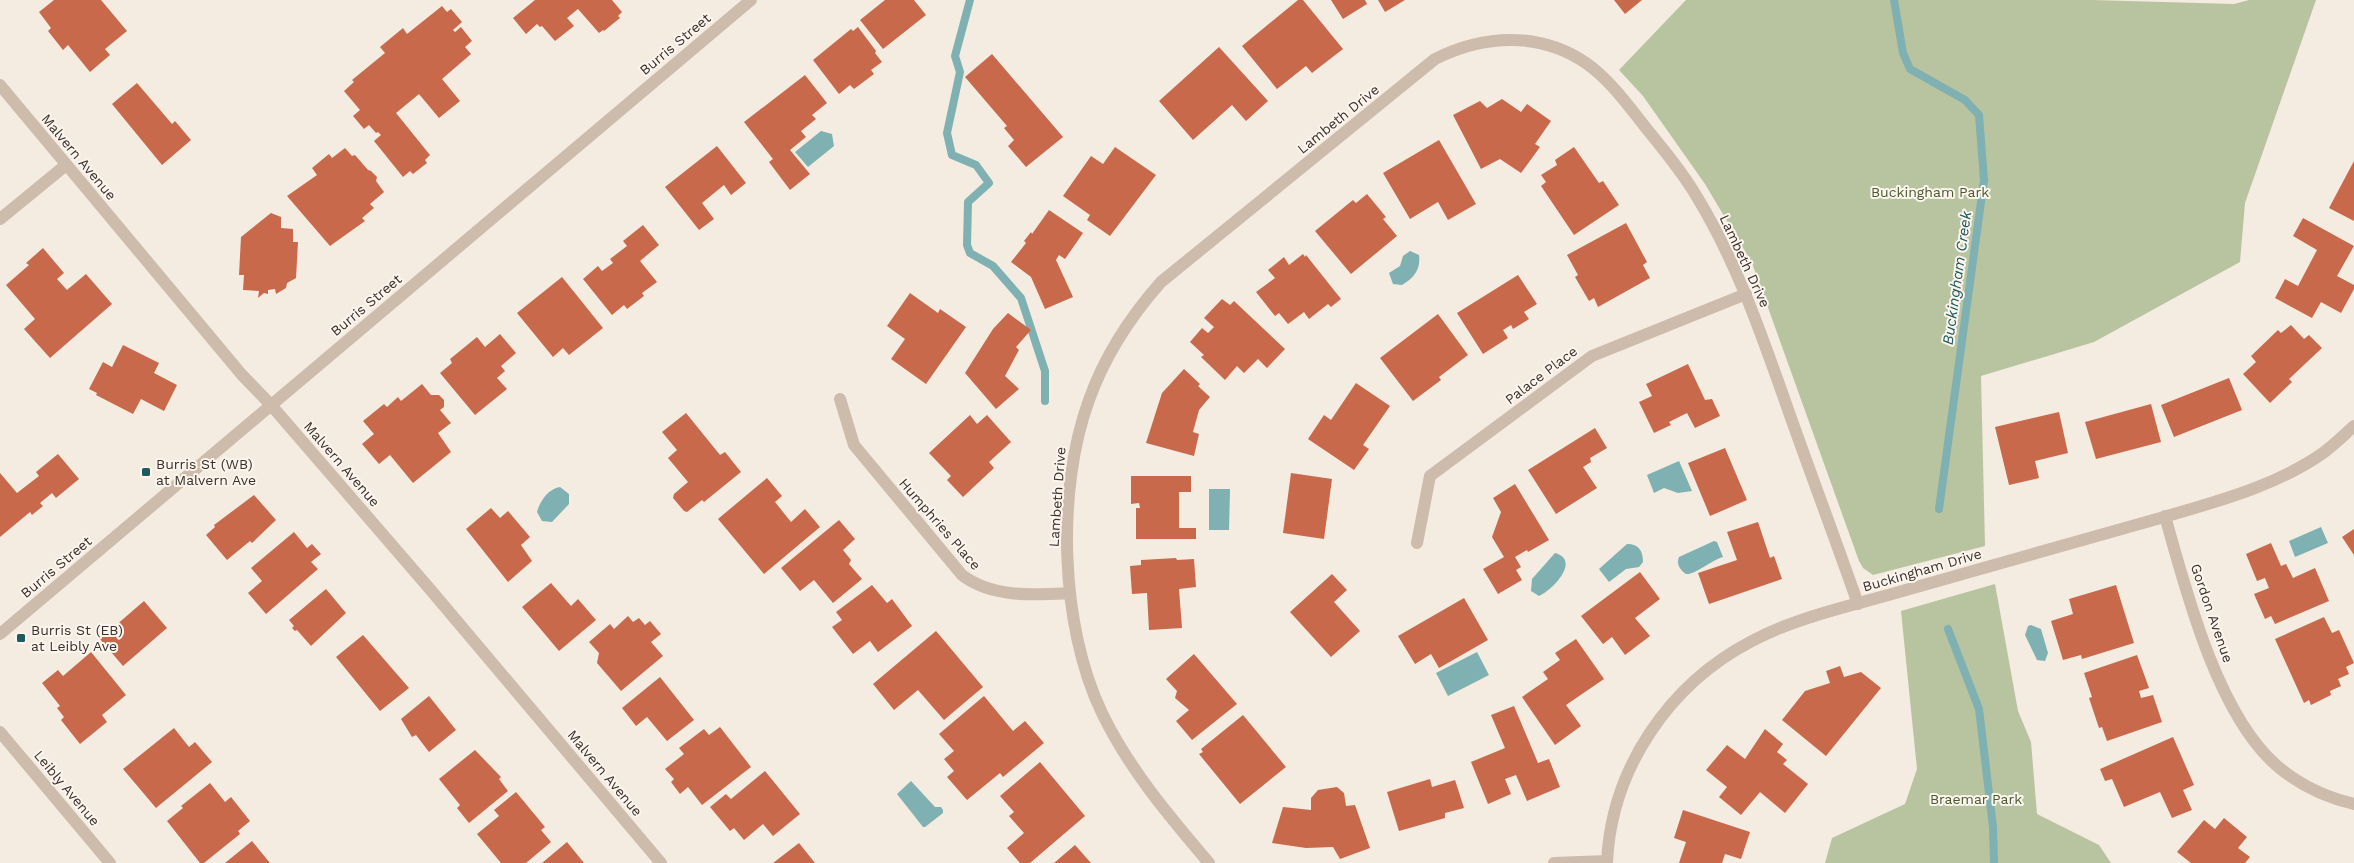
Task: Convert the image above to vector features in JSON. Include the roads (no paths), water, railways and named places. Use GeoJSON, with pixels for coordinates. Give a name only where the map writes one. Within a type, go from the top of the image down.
{"type":"FeatureCollection","features":[{"type":"Feature","properties":{"kind":"street","name":"Burris Street"},"geometry":{"type":"LineString","coordinates":[[0,634],[751,0]]}},
{"type":"Feature","properties":{"kind":"street","name":"Lambeth Drive"},"geometry":{"type":"LineString","coordinates":[[1209,863],[1148,789],[1120,747],[1101,712],[1082,656],[1069,593],[1067,558],[1070,499],[1076,441],[1098,376],[1115,343],[1134,312],[1161,282],[1435,59],[1450,52],[1482,42],[1498,39],[1516,39],[1554,48],[1584,62],[1596,71],[1626,102],[1696,195],[1716,231],[1746,294],[1858,604]]}},
{"type":"Feature","properties":{"kind":"street","name":"Malvern Avenue"},"geometry":{"type":"LineString","coordinates":[[0,85],[242,375],[271,405],[661,863]]}},
{"type":"Feature","properties":{"kind":"street"},"geometry":{"type":"LineString","coordinates":[[0,219],[66,164]]}},
{"type":"Feature","properties":{"kind":"street","name":"Palace Place"},"geometry":{"type":"LineString","coordinates":[[1417,543],[1430,476],[1592,356],[1746,294]]}},
{"type":"Feature","properties":{"kind":"street","name":"Humphries Place"},"geometry":{"type":"LineString","coordinates":[[840,399],[854,445],[962,575],[982,588],[993,591],[1043,595],[1069,593]]}},
{"type":"Feature","properties":{"kind":"street","name":"Buckingham Drive"},"geometry":{"type":"LineString","coordinates":[[1607,862],[1608,843],[1615,810],[1631,765],[1646,737],[1666,711],[1703,673],[1751,641],[1778,629],[1858,604],[2165,516],[2250,489],[2280,477],[2323,453],[2354,426]]}},
{"type":"Feature","properties":{"kind":"street","name":"Gordon Avenue"},"geometry":{"type":"LineString","coordinates":[[2165,516],[2203,640],[2217,675],[2248,731],[2275,764],[2290,777],[2332,798],[2354,804]]}},
{"type":"Feature","properties":{"kind":"street","name":"Leibly Avenue"},"geometry":{"type":"LineString","coordinates":[[0,732],[110,863]]}},
{"type":"Feature","properties":{"kind":"street"},"geometry":{"type":"LineString","coordinates":[[1554,863],[1607,862]]}},
{"type":"Feature","properties":{"kind":"water"},"geometry":{"type":"Polygon","coordinates":[[[821,131],[832,134],[834,146],[808,167],[795,152],[821,131]]]}},
{"type":"Feature","properties":{"kind":"water"},"geometry":{"type":"Polygon","coordinates":[[[1410,251],[1419,255],[1419,265],[1416,273],[1402,285],[1393,284],[1389,273],[1400,266],[1403,256],[1410,251]]]}},
{"type":"Feature","properties":{"kind":"water"},"geometry":{"type":"Polygon","coordinates":[[[1679,461],[1692,491],[1678,493],[1664,488],[1654,493],[1647,475],[1679,461]]]}},
{"type":"Feature","properties":{"kind":"water"},"geometry":{"type":"Polygon","coordinates":[[[560,487],[569,494],[569,504],[552,522],[542,521],[537,512],[540,504],[548,493],[560,487]]]}},
{"type":"Feature","properties":{"kind":"water"},"geometry":{"type":"Polygon","coordinates":[[[1209,489],[1230,489],[1229,530],[1209,530],[1209,489]]]}},
{"type":"Feature","properties":{"kind":"water"},"geometry":{"type":"Polygon","coordinates":[[[2321,527],[2328,543],[2295,557],[2289,541],[2321,527]]]}},
{"type":"Feature","properties":{"kind":"water"},"geometry":{"type":"Polygon","coordinates":[[[1714,541],[1717,542],[1723,557],[1690,574],[1682,571],[1678,564],[1679,557],[1714,541]]]}},
{"type":"Feature","properties":{"kind":"water"},"geometry":{"type":"Polygon","coordinates":[[[1627,544],[1635,545],[1640,549],[1643,562],[1639,567],[1626,569],[1609,582],[1599,569],[1627,544]]]}},
{"type":"Feature","properties":{"kind":"water"},"geometry":{"type":"Polygon","coordinates":[[[1555,553],[1562,557],[1565,562],[1565,568],[1557,582],[1539,596],[1531,591],[1532,579],[1555,553]]]}},
{"type":"Feature","properties":{"kind":"water"},"geometry":{"type":"Polygon","coordinates":[[[2031,625],[2041,629],[2048,653],[2045,661],[2037,660],[2025,635],[2028,626],[2031,625]]]}},
{"type":"Feature","properties":{"kind":"water"},"geometry":{"type":"Polygon","coordinates":[[[1477,652],[1489,675],[1448,696],[1436,673],[1477,652]]]}},
{"type":"Feature","properties":{"kind":"water"},"geometry":{"type":"Polygon","coordinates":[[[911,781],[935,807],[941,807],[943,810],[943,813],[925,827],[923,827],[897,794],[911,781]]]}},
{"type":"Feature","properties":{"kind":"waterway"},"geometry":{"type":"LineString","coordinates":[[970,0],[955,56],[960,72],[947,133],[952,155],[976,165],[989,183],[968,202],[967,245],[970,253],[993,266],[1021,298],[1045,371],[1045,401]]}},
{"type":"Feature","properties":{"kind":"waterway","name":"Buckingham Creek"},"geometry":{"type":"LineString","coordinates":[[1894,0],[1903,53],[1910,69],[1965,100],[1979,115],[1984,180],[1939,509]]}},
{"type":"Feature","properties":{"kind":"waterway"},"geometry":{"type":"LineString","coordinates":[[1948,629],[1979,709],[1993,827],[1994,863]]}},
{"type":"Feature","properties":{"kind":"place","name":"Burris St (WB) at Malvern Ave"},"geometry":{"type":"Point","coordinates":[146,472]}},
{"type":"Feature","properties":{"kind":"place","name":"Burris St (EB) at Leibly Ave"},"geometry":{"type":"Point","coordinates":[21,638]}},
{"type":"Feature","properties":{"kind":"park label","name":"Buckingham Park"},"geometry":{"type":"Point","coordinates":[1930,192]}},
{"type":"Feature","properties":{"kind":"park label","name":"Braemar Park"},"geometry":{"type":"Point","coordinates":[1976,799]}}]}
